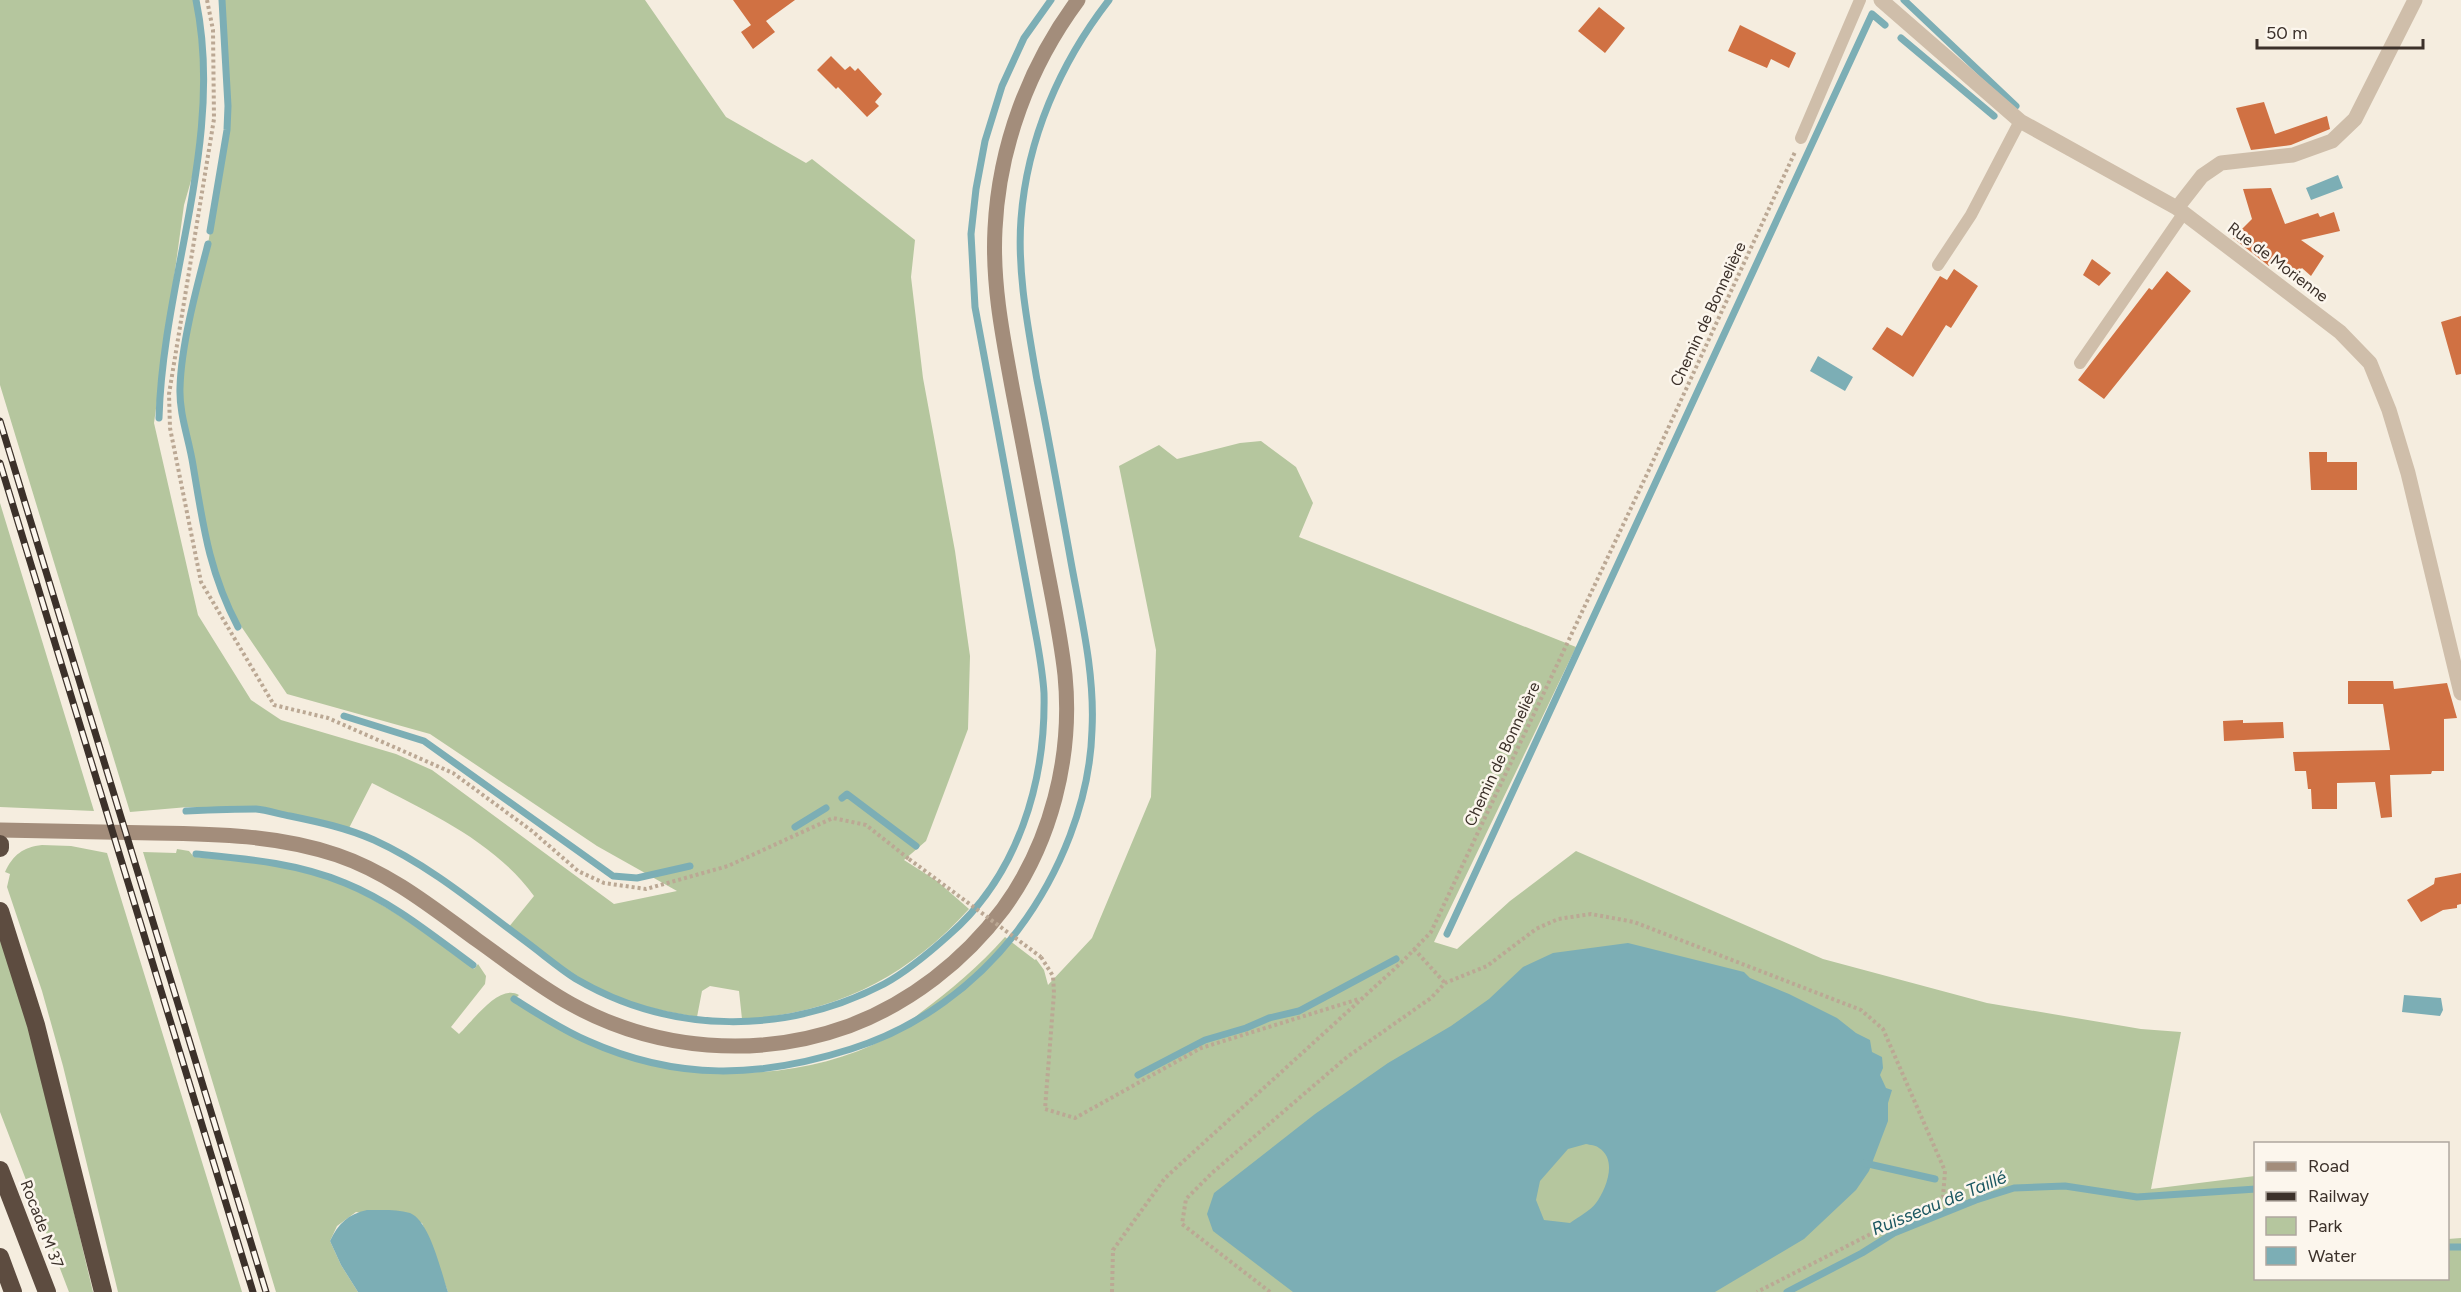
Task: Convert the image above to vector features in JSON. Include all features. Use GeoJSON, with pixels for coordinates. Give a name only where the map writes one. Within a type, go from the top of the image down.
{"type":"FeatureCollection","features":[{"type":"Feature","properties":{"kind":"highway"},"geometry":{"type":"LineString","coordinates":[[0,911],[36,1025],[103,1292]]}},
{"type":"Feature","properties":{"kind":"highway","name":"Rocade M 37"},"geometry":{"type":"LineString","coordinates":[[0,1170],[47,1292]]}},
{"type":"Feature","properties":{"kind":"highway"},"geometry":{"type":"LineString","coordinates":[[0,1257],[13,1292]]}},
{"type":"Feature","properties":{"kind":"main road"},"geometry":{"type":"LineString","coordinates":[[0,830],[227,834],[270,838],[334,854],[377,872],[414,894],[544,989],[575,1007],[646,1035],[681,1042],[744,1046],[792,1041],[832,1032],[863,1021],[895,1004],[947,969],[991,925],[1027,871],[1051,813],[1064,755],[1067,705],[1065,678],[1000,321],[994,264],[997,198],[1003,163],[1022,100],[1052,39],[1078,0]]}},
{"type":"Feature","properties":{"kind":"street","name":"Rue de Morienne"},"geometry":{"type":"LineString","coordinates":[[1881,0],[2020,121],[2180,211],[2340,332],[2370,363],[2389,410],[2408,473],[2461,693]]}},
{"type":"Feature","properties":{"kind":"street"},"geometry":{"type":"LineString","coordinates":[[2180,211],[2202,176],[2221,163],[2293,155],[2332,141],[2355,119],[2415,0]]}},
{"type":"Feature","properties":{"kind":"lane"},"geometry":{"type":"LineString","coordinates":[[1801,138],[1860,0]]}},
{"type":"Feature","properties":{"kind":"lane"},"geometry":{"type":"LineString","coordinates":[[1938,265],[1971,215],[2020,121]]}},
{"type":"Feature","properties":{"kind":"lane"},"geometry":{"type":"LineString","coordinates":[[2080,363],[2180,211]]}},
{"type":"Feature","properties":{"kind":"path"},"geometry":{"type":"LineString","coordinates":[[207,0],[213,30],[214,120],[169,394],[170,428],[201,582],[273,705],[328,718],[453,773],[532,831],[578,871],[604,883],[646,889],[728,866],[833,818],[866,825],[1041,957],[1053,976],[1054,993],[1045,1109],[1075,1118],[1201,1048],[1363,998]]}},
{"type":"Feature","properties":{"kind":"path","name":"Chemin de Bonnelière"},"geometry":{"type":"LineString","coordinates":[[1112,1292],[1113,1250],[1165,1178],[1363,998],[1431,932],[1648,472],[1801,138]]}},
{"type":"Feature","properties":{"kind":"path"},"geometry":{"type":"LineString","coordinates":[[1270,1292],[1182,1224],[1186,1199],[1212,1173],[1347,1057],[1431,999],[1445,983],[1488,966],[1536,929],[1558,919],[1591,914],[1635,922],[1861,1010],[1882,1029],[1945,1171],[1943,1197],[1757,1292]]}},
{"type":"Feature","properties":{"kind":"path"},"geometry":{"type":"LineString","coordinates":[[1414,949],[1445,983]]}},
{"type":"Feature","properties":{"kind":"green space"},"geometry":{"type":"Polygon","coordinates":[[[0,0],[196,0],[204,50],[199,153],[184,205],[154,423],[198,615],[251,700],[281,720],[396,754],[432,770],[614,904],[677,891],[597,846],[430,734],[287,694],[226,604],[209,554],[183,418],[180,389],[227,130],[228,106],[222,0],[645,0],[726,117],[806,163],[812,159],[915,240],[911,277],[923,378],[955,551],[970,656],[968,729],[926,841],[904,860],[937,881],[969,909],[920,954],[867,988],[838,1000],[776,1016],[742,1019],[739,991],[710,986],[702,991],[697,1017],[652,1008],[619,998],[595,987],[544,954],[508,928],[534,896],[518,877],[481,844],[372,783],[348,830],[259,809],[188,807],[130,812],[0,385],[0,0]]]}},
{"type":"Feature","properties":{"kind":"green space"},"geometry":{"type":"Polygon","coordinates":[[[1261,441],[1296,467],[1313,503],[1299,537],[1576,647],[1434,942],[1457,949],[1510,901],[1576,851],[1823,959],[1987,1003],[2141,1029],[2181,1032],[2151,1189],[2254,1176],[2254,1280],[2449,1280],[2449,1239],[2461,1238],[2461,1292],[448,1292],[422,1223],[356,1212],[337,1226],[330,1241],[341,1265],[358,1292],[276,1292],[143,852],[176,853],[177,849],[189,851],[194,857],[251,862],[308,872],[353,889],[395,913],[474,969],[478,964],[486,976],[485,984],[451,1027],[459,1034],[487,1005],[503,994],[511,993],[519,995],[515,999],[586,1041],[622,1055],[659,1065],[698,1071],[737,1073],[776,1071],[815,1064],[852,1053],[887,1038],[954,986],[1005,937],[1036,959],[1044,970],[1048,985],[1092,938],[1151,797],[1156,650],[1119,466],[1159,445],[1177,459],[1240,443],[1261,441]]]}},
{"type":"Feature","properties":{"kind":"green space"},"geometry":{"type":"Polygon","coordinates":[[[0,503],[94,811],[0,807],[0,503]]]}},
{"type":"Feature","properties":{"kind":"green space"},"geometry":{"type":"Polygon","coordinates":[[[42,845],[71,846],[107,853],[242,1292],[118,1292],[63,1066],[42,991],[7,887],[10,874],[5,872],[11,861],[24,850],[42,845]]]}},
{"type":"Feature","properties":{"kind":"green space"},"geometry":{"type":"Polygon","coordinates":[[[0,934],[30,1028],[93,1292],[69,1292],[0,1112],[0,934]]]}},
{"type":"Feature","properties":{"kind":"water"},"geometry":{"type":"Polygon","coordinates":[[[2338,175],[2343,188],[2311,200],[2306,188],[2338,175]]]}},
{"type":"Feature","properties":{"kind":"water"},"geometry":{"type":"Polygon","coordinates":[[[1818,356],[1853,377],[1845,391],[1810,371],[1818,356]]]}},
{"type":"Feature","properties":{"kind":"water"},"geometry":{"type":"Polygon","coordinates":[[[1628,943],[1744,972],[1750,978],[1837,1018],[1856,1033],[1870,1040],[1872,1052],[1882,1057],[1883,1068],[1880,1075],[1886,1088],[1892,1090],[1888,1103],[1888,1121],[1869,1171],[1856,1190],[1804,1239],[1715,1292],[1293,1292],[1213,1231],[1207,1214],[1214,1193],[1315,1114],[1388,1063],[1451,1026],[1489,999],[1523,967],[1553,953],[1628,943]],[[1586,1144],[1568,1149],[1540,1181],[1536,1200],[1544,1220],[1570,1223],[1591,1209],[1600,1197],[1608,1175],[1608,1160],[1605,1153],[1598,1147],[1586,1144]]]}},
{"type":"Feature","properties":{"kind":"water"},"geometry":{"type":"Polygon","coordinates":[[[2404,995],[2441,998],[2443,1010],[2440,1016],[2402,1012],[2404,995]]]}},
{"type":"Feature","properties":{"kind":"water"},"geometry":{"type":"Polygon","coordinates":[[[367,1210],[400,1211],[410,1213],[417,1218],[429,1236],[448,1292],[358,1292],[341,1265],[330,1241],[344,1221],[354,1214],[367,1210]]]}},
{"type":"Feature","properties":{"kind":"building"},"geometry":{"type":"Polygon","coordinates":[[[733,0],[795,0],[766,21],[775,32],[753,49],[741,32],[751,25],[733,0]]]}},
{"type":"Feature","properties":{"kind":"building"},"geometry":{"type":"Polygon","coordinates":[[[1599,7],[1625,28],[1605,53],[1578,31],[1599,7]]]}},
{"type":"Feature","properties":{"kind":"building"},"geometry":{"type":"Polygon","coordinates":[[[1740,25],[1796,53],[1789,68],[1771,59],[1767,68],[1728,51],[1740,25]]]}},
{"type":"Feature","properties":{"kind":"building"},"geometry":{"type":"Polygon","coordinates":[[[831,56],[845,70],[850,66],[855,71],[858,68],[882,94],[875,102],[879,106],[867,117],[838,87],[836,89],[817,70],[831,56]]]}},
{"type":"Feature","properties":{"kind":"building"},"geometry":{"type":"Polygon","coordinates":[[[2264,102],[2275,134],[2327,116],[2330,129],[2291,145],[2251,150],[2236,108],[2264,102]]]}},
{"type":"Feature","properties":{"kind":"building"},"geometry":{"type":"Polygon","coordinates":[[[2271,188],[2285,224],[2318,213],[2320,217],[2334,212],[2340,231],[2301,240],[2324,256],[2311,276],[2302,268],[2295,274],[2276,257],[2269,266],[2233,238],[2252,219],[2243,189],[2271,188]]]}},
{"type":"Feature","properties":{"kind":"building"},"geometry":{"type":"Polygon","coordinates":[[[2092,259],[2111,273],[2099,286],[2083,275],[2092,259]]]}},
{"type":"Feature","properties":{"kind":"building"},"geometry":{"type":"Polygon","coordinates":[[[1954,269],[1978,286],[1951,328],[1946,325],[1913,377],[1872,349],[1887,327],[1902,336],[1940,276],[1947,280],[1954,269]]]}},
{"type":"Feature","properties":{"kind":"building"},"geometry":{"type":"Polygon","coordinates":[[[2167,271],[2191,291],[2104,399],[2078,380],[2149,288],[2152,290],[2167,271]]]}},
{"type":"Feature","properties":{"kind":"building"},"geometry":{"type":"Polygon","coordinates":[[[2461,316],[2461,374],[2456,375],[2441,322],[2461,316]]]}},
{"type":"Feature","properties":{"kind":"building"},"geometry":{"type":"Polygon","coordinates":[[[2309,452],[2327,452],[2327,462],[2357,462],[2357,490],[2311,490],[2309,452]]]}},
{"type":"Feature","properties":{"kind":"building"},"geometry":{"type":"Polygon","coordinates":[[[2348,681],[2393,681],[2394,689],[2447,683],[2457,718],[2444,719],[2444,771],[2432,771],[2431,774],[2390,775],[2392,817],[2381,818],[2375,782],[2337,783],[2337,809],[2312,809],[2311,789],[2308,789],[2306,771],[2295,771],[2293,752],[2390,750],[2383,704],[2348,704],[2348,681]]]}},
{"type":"Feature","properties":{"kind":"building"},"geometry":{"type":"Polygon","coordinates":[[[2243,720],[2243,723],[2283,722],[2284,738],[2224,741],[2223,721],[2243,720]]]}},
{"type":"Feature","properties":{"kind":"building"},"geometry":{"type":"Polygon","coordinates":[[[2461,873],[2461,904],[2457,905],[2457,908],[2443,910],[2421,922],[2407,900],[2434,884],[2435,878],[2461,873]]]}},
{"type":"Feature","properties":{"kind":"waterway"},"geometry":{"type":"LineString","coordinates":[[159,418],[163,366],[198,157],[203,105],[203,52],[196,0]]}},
{"type":"Feature","properties":{"kind":"waterway"},"geometry":{"type":"LineString","coordinates":[[210,231],[227,130],[228,106],[222,0]]}},
{"type":"Feature","properties":{"kind":"waterway"},"geometry":{"type":"LineString","coordinates":[[186,811],[260,810],[322,823],[374,840],[435,875],[576,979],[613,997],[651,1011],[690,1019],[729,1022],[769,1020],[808,1013],[847,1001],[884,984],[926,955],[949,935],[973,911],[1010,856],[1023,825],[1040,760],[1044,693],[1042,674],[975,307],[971,234],[985,141],[1002,86],[1024,38],[1051,0]]}},
{"type":"Feature","properties":{"kind":"waterway"},"geometry":{"type":"LineString","coordinates":[[514,999],[578,1037],[621,1054],[654,1063],[686,1069],[719,1071],[784,1066],[817,1059],[876,1040],[922,1017],[944,1002],[984,969],[1002,950],[1047,885],[1070,836],[1086,783],[1090,757],[1092,709],[1086,646],[1027,320],[1022,279],[1021,219],[1030,160],[1049,103],[1075,50],[1109,0]]}},
{"type":"Feature","properties":{"kind":"waterway"},"geometry":{"type":"LineString","coordinates":[[1904,0],[2016,106]]}},
{"type":"Feature","properties":{"kind":"waterway"},"geometry":{"type":"LineString","coordinates":[[1447,934],[1872,14],[1885,25]]}},
{"type":"Feature","properties":{"kind":"waterway"},"geometry":{"type":"LineString","coordinates":[[1901,38],[1994,116]]}},
{"type":"Feature","properties":{"kind":"waterway"},"geometry":{"type":"LineString","coordinates":[[208,244],[186,335],[180,398],[208,548],[220,587],[238,627]]}},
{"type":"Feature","properties":{"kind":"waterway"},"geometry":{"type":"LineString","coordinates":[[344,716],[424,741],[613,876],[637,878],[690,866]]}},
{"type":"Feature","properties":{"kind":"waterway"},"geometry":{"type":"LineString","coordinates":[[842,798],[847,794],[916,846]]}},
{"type":"Feature","properties":{"kind":"waterway"},"geometry":{"type":"LineString","coordinates":[[795,827],[826,808]]}},
{"type":"Feature","properties":{"kind":"waterway"},"geometry":{"type":"LineString","coordinates":[[196,854],[290,866],[345,883],[395,909],[473,965]]}},
{"type":"Feature","properties":{"kind":"waterway"},"geometry":{"type":"LineString","coordinates":[[1138,1075],[1205,1040],[1246,1028],[1269,1018],[1299,1011],[1396,959]]}},
{"type":"Feature","properties":{"kind":"waterway"},"geometry":{"type":"LineString","coordinates":[[1864,1163],[1935,1179]]}},
{"type":"Feature","properties":{"kind":"waterway","name":"Ruisseau de Taillé"},"geometry":{"type":"LineString","coordinates":[[1787,1292],[1862,1253],[1894,1233],[1976,1200],[2014,1188],[2065,1186],[2137,1197],[2254,1189]]}},
{"type":"Feature","properties":{"kind":"waterway","name":"Ruisseau de Taillé"},"geometry":{"type":"LineString","coordinates":[[2449,1247],[2461,1247]]}},
{"type":"Feature","properties":{"kind":"railway"},"geometry":{"type":"LineString","coordinates":[[0,421],[266,1292]]}},
{"type":"Feature","properties":{"kind":"railway"},"geometry":{"type":"LineString","coordinates":[[0,463],[253,1292]]}}]}
